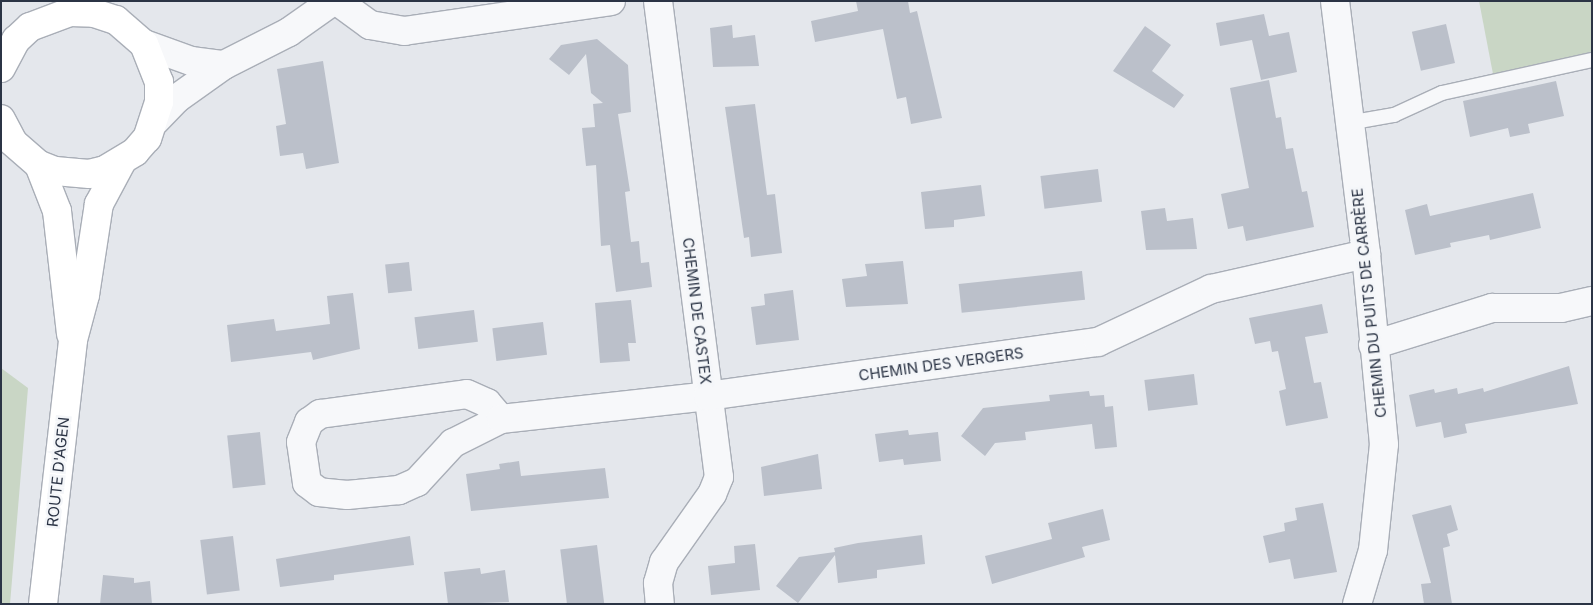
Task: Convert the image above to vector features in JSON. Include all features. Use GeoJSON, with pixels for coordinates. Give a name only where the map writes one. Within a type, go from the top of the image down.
{"type":"FeatureCollection","features":[{"type":"Feature","properties":{"kind":"main road"},"geometry":{"type":"LineString","coordinates":[[22,155],[72,174],[97,172],[121,163],[147,138],[155,121],[159,82],[122,1]]}},
{"type":"Feature","properties":{"kind":"main road"},"geometry":{"type":"LineString","coordinates":[[1,68],[16,40],[56,10],[94,13],[116,20],[140,39]]}},
{"type":"Feature","properties":{"kind":"main road","name":"ROUTE D'AGEN"},"geometry":{"type":"LineString","coordinates":[[1,118],[12,142],[57,211],[73,340]]}},
{"type":"Feature","properties":{"kind":"main road","name":"ROUTE D'AGEN"},"geometry":{"type":"LineString","coordinates":[[44,604],[73,340],[85,295],[98,204],[121,163]]}},
{"type":"Feature","properties":{"kind":"street"},"geometry":{"type":"LineString","coordinates":[[155,121],[176,99],[224,65],[288,32],[332,1]]}},
{"type":"Feature","properties":{"kind":"street"},"geometry":{"type":"LineString","coordinates":[[337,1],[370,26],[404,31],[611,1]]}},
{"type":"Feature","properties":{"kind":"street","name":"CHEMIN DE CASTEX"},"geometry":{"type":"LineString","coordinates":[[658,1],[719,477],[712,494],[664,562],[658,583],[660,604]]}},
{"type":"Feature","properties":{"kind":"street","name":"CHEMIN DU PUITS DE CARRÈRE"},"geometry":{"type":"LineString","coordinates":[[1335,1],[1348,123],[1366,254],[1373,345],[1384,444],[1382,490],[1373,550],[1357,604]]}},
{"type":"Feature","properties":{"kind":"street"},"geometry":{"type":"LineString","coordinates":[[140,39],[191,61],[224,65]]}},
{"type":"Feature","properties":{"kind":"street","name":"CHEMIN DES VERGERS"},"geometry":{"type":"LineString","coordinates":[[501,419],[487,403],[467,394],[320,414],[303,431],[302,470],[307,483],[319,492],[347,494],[399,490],[417,482],[453,443],[501,419],[708,396],[1098,342],[1211,289],[1366,254]]}},
{"type":"Feature","properties":{"kind":"street"},"geometry":{"type":"LineString","coordinates":[[1373,345],[1492,308],[1561,308],[1592,301]]}},
{"type":"Feature","properties":{"kind":"lane"},"geometry":{"type":"LineString","coordinates":[[1348,123],[1394,115],[1442,93],[1592,60]]}},
{"type":"Feature","properties":{"kind":"green space"},"geometry":{"type":"Polygon","coordinates":[[[1479,1],[1592,1],[1592,52],[1493,74],[1479,1]]]}},
{"type":"Feature","properties":{"kind":"green space"},"geometry":{"type":"Polygon","coordinates":[[[1,368],[28,388],[10,604],[1,604],[1,368]]]}},
{"type":"Feature","properties":{"kind":"building"},"geometry":{"type":"Polygon","coordinates":[[[856,1],[908,1],[910,13],[917,11],[942,118],[911,124],[906,97],[897,99],[883,29],[815,42],[811,21],[858,11],[856,1]]]}},
{"type":"Feature","properties":{"kind":"building"},"geometry":{"type":"Polygon","coordinates":[[[1264,14],[1269,36],[1289,32],[1297,72],[1261,80],[1252,40],[1220,46],[1216,23],[1264,14]]]}},
{"type":"Feature","properties":{"kind":"building"},"geometry":{"type":"Polygon","coordinates":[[[1446,24],[1455,63],[1421,71],[1412,32],[1446,24]]]}},
{"type":"Feature","properties":{"kind":"building"},"geometry":{"type":"Polygon","coordinates":[[[732,25],[733,38],[755,35],[759,66],[713,67],[710,28],[732,25]]]}},
{"type":"Feature","properties":{"kind":"building"},"geometry":{"type":"Polygon","coordinates":[[[1145,26],[1171,45],[1152,71],[1184,95],[1174,108],[1113,71],[1145,26]]]}},
{"type":"Feature","properties":{"kind":"building"},"geometry":{"type":"Polygon","coordinates":[[[597,39],[628,65],[631,112],[618,114],[630,191],[625,192],[631,242],[639,241],[641,263],[649,262],[652,287],[616,292],[610,245],[601,246],[596,165],[586,166],[582,128],[595,127],[593,104],[603,103],[591,93],[586,54],[569,75],[549,59],[561,45],[597,39]]]}},
{"type":"Feature","properties":{"kind":"building"},"geometry":{"type":"Polygon","coordinates":[[[323,61],[339,163],[306,169],[303,153],[280,156],[276,126],[286,124],[277,69],[323,61]]]}},
{"type":"Feature","properties":{"kind":"building"},"geometry":{"type":"Polygon","coordinates":[[[1269,80],[1276,118],[1281,117],[1286,149],[1293,148],[1302,192],[1307,191],[1314,227],[1246,241],[1243,226],[1228,229],[1221,194],[1249,188],[1230,88],[1269,80]]]}},
{"type":"Feature","properties":{"kind":"building"},"geometry":{"type":"Polygon","coordinates":[[[1556,81],[1564,116],[1528,124],[1530,133],[1510,137],[1508,128],[1470,137],[1463,101],[1556,81]]]}},
{"type":"Feature","properties":{"kind":"building"},"geometry":{"type":"Polygon","coordinates":[[[755,104],[767,195],[775,194],[782,253],[751,257],[749,237],[744,238],[725,107],[755,104]]]}},
{"type":"Feature","properties":{"kind":"building"},"geometry":{"type":"Polygon","coordinates":[[[1098,169],[1102,202],[1044,209],[1040,176],[1098,169]]]}},
{"type":"Feature","properties":{"kind":"building"},"geometry":{"type":"Polygon","coordinates":[[[981,185],[985,216],[954,220],[954,227],[925,229],[921,192],[981,185]]]}},
{"type":"Feature","properties":{"kind":"building"},"geometry":{"type":"Polygon","coordinates":[[[1533,193],[1541,228],[1490,240],[1489,235],[1450,243],[1451,247],[1415,255],[1405,210],[1427,204],[1430,216],[1533,193]]]}},
{"type":"Feature","properties":{"kind":"building"},"geometry":{"type":"Polygon","coordinates":[[[1165,208],[1167,221],[1193,218],[1197,249],[1146,250],[1141,211],[1165,208]]]}},
{"type":"Feature","properties":{"kind":"building"},"geometry":{"type":"Polygon","coordinates":[[[903,261],[908,304],[846,307],[842,279],[867,276],[865,264],[903,261]]]}},
{"type":"Feature","properties":{"kind":"building"},"geometry":{"type":"Polygon","coordinates":[[[409,262],[412,291],[388,293],[385,265],[409,262]]]}},
{"type":"Feature","properties":{"kind":"building"},"geometry":{"type":"Polygon","coordinates":[[[1082,271],[1085,300],[962,313],[959,284],[1082,271]]]}},
{"type":"Feature","properties":{"kind":"building"},"geometry":{"type":"Polygon","coordinates":[[[793,290],[799,340],[756,345],[751,307],[765,305],[764,294],[793,290]]]}},
{"type":"Feature","properties":{"kind":"building"},"geometry":{"type":"Polygon","coordinates":[[[353,293],[360,349],[313,360],[311,352],[231,362],[227,325],[274,319],[276,331],[330,324],[327,296],[353,293]]]}},
{"type":"Feature","properties":{"kind":"building"},"geometry":{"type":"Polygon","coordinates":[[[631,300],[636,343],[628,343],[630,361],[600,363],[595,303],[631,300]]]}},
{"type":"Feature","properties":{"kind":"building"},"geometry":{"type":"Polygon","coordinates":[[[1322,304],[1328,333],[1305,337],[1314,383],[1321,382],[1328,418],[1286,426],[1279,391],[1286,389],[1278,351],[1272,352],[1270,341],[1255,344],[1249,318],[1322,304]]]}},
{"type":"Feature","properties":{"kind":"building"},"geometry":{"type":"Polygon","coordinates":[[[474,310],[478,342],[418,349],[414,317],[474,310]]]}},
{"type":"Feature","properties":{"kind":"building"},"geometry":{"type":"Polygon","coordinates":[[[543,322],[547,355],[496,361],[492,328],[543,322]]]}},
{"type":"Feature","properties":{"kind":"building"},"geometry":{"type":"Polygon","coordinates":[[[1569,366],[1578,404],[1465,424],[1467,433],[1444,438],[1441,422],[1416,427],[1409,395],[1434,389],[1435,393],[1457,388],[1458,394],[1483,388],[1484,392],[1569,366]]]}},
{"type":"Feature","properties":{"kind":"building"},"geometry":{"type":"Polygon","coordinates":[[[1194,374],[1198,405],[1148,411],[1144,380],[1194,374]]]}},
{"type":"Feature","properties":{"kind":"building"},"geometry":{"type":"Polygon","coordinates":[[[1089,391],[1090,396],[1104,395],[1105,407],[1113,406],[1117,447],[1095,449],[1092,424],[1025,432],[1026,440],[995,443],[985,456],[961,436],[983,408],[1050,401],[1049,395],[1089,391]]]}},
{"type":"Feature","properties":{"kind":"building"},"geometry":{"type":"Polygon","coordinates":[[[908,430],[909,435],[938,432],[941,461],[904,465],[903,459],[879,462],[875,434],[908,430]]]}},
{"type":"Feature","properties":{"kind":"building"},"geometry":{"type":"Polygon","coordinates":[[[260,432],[266,485],[233,488],[227,435],[260,432]]]}},
{"type":"Feature","properties":{"kind":"building"},"geometry":{"type":"Polygon","coordinates":[[[818,454],[822,489],[764,496],[761,467],[818,454]]]}},
{"type":"Feature","properties":{"kind":"building"},"geometry":{"type":"Polygon","coordinates":[[[519,461],[521,476],[605,468],[609,498],[471,511],[466,474],[500,469],[499,464],[519,461]]]}},
{"type":"Feature","properties":{"kind":"building"},"geometry":{"type":"Polygon","coordinates":[[[1323,503],[1337,572],[1294,579],[1290,559],[1269,563],[1263,536],[1285,531],[1284,523],[1297,520],[1295,508],[1323,503]]]}},
{"type":"Feature","properties":{"kind":"building"},"geometry":{"type":"Polygon","coordinates":[[[1451,505],[1458,530],[1447,534],[1450,546],[1443,548],[1452,604],[1424,604],[1421,584],[1431,583],[1412,515],[1451,505]]]}},
{"type":"Feature","properties":{"kind":"building"},"geometry":{"type":"Polygon","coordinates":[[[1103,509],[1110,540],[1082,547],[1085,557],[992,584],[985,556],[1052,539],[1048,523],[1103,509]]]}},
{"type":"Feature","properties":{"kind":"building"},"geometry":{"type":"Polygon","coordinates":[[[922,535],[925,564],[877,570],[877,578],[838,583],[835,555],[798,603],[776,586],[799,557],[835,552],[834,548],[858,543],[922,535]]]}},
{"type":"Feature","properties":{"kind":"building"},"geometry":{"type":"Polygon","coordinates":[[[233,536],[240,591],[207,595],[200,540],[233,536]]]}},
{"type":"Feature","properties":{"kind":"building"},"geometry":{"type":"Polygon","coordinates":[[[410,536],[414,565],[334,575],[334,580],[280,587],[276,559],[410,536]]]}},
{"type":"Feature","properties":{"kind":"building"},"geometry":{"type":"Polygon","coordinates":[[[755,544],[760,590],[711,595],[708,566],[735,563],[734,546],[755,544]]]}},
{"type":"Feature","properties":{"kind":"building"},"geometry":{"type":"Polygon","coordinates":[[[597,545],[604,604],[567,604],[560,550],[597,545]]]}},
{"type":"Feature","properties":{"kind":"building"},"geometry":{"type":"Polygon","coordinates":[[[480,568],[481,574],[505,570],[509,602],[448,604],[444,572],[480,568]]]}},
{"type":"Feature","properties":{"kind":"building"},"geometry":{"type":"Polygon","coordinates":[[[103,575],[134,578],[134,583],[150,581],[152,604],[100,604],[103,575]]]}}]}
